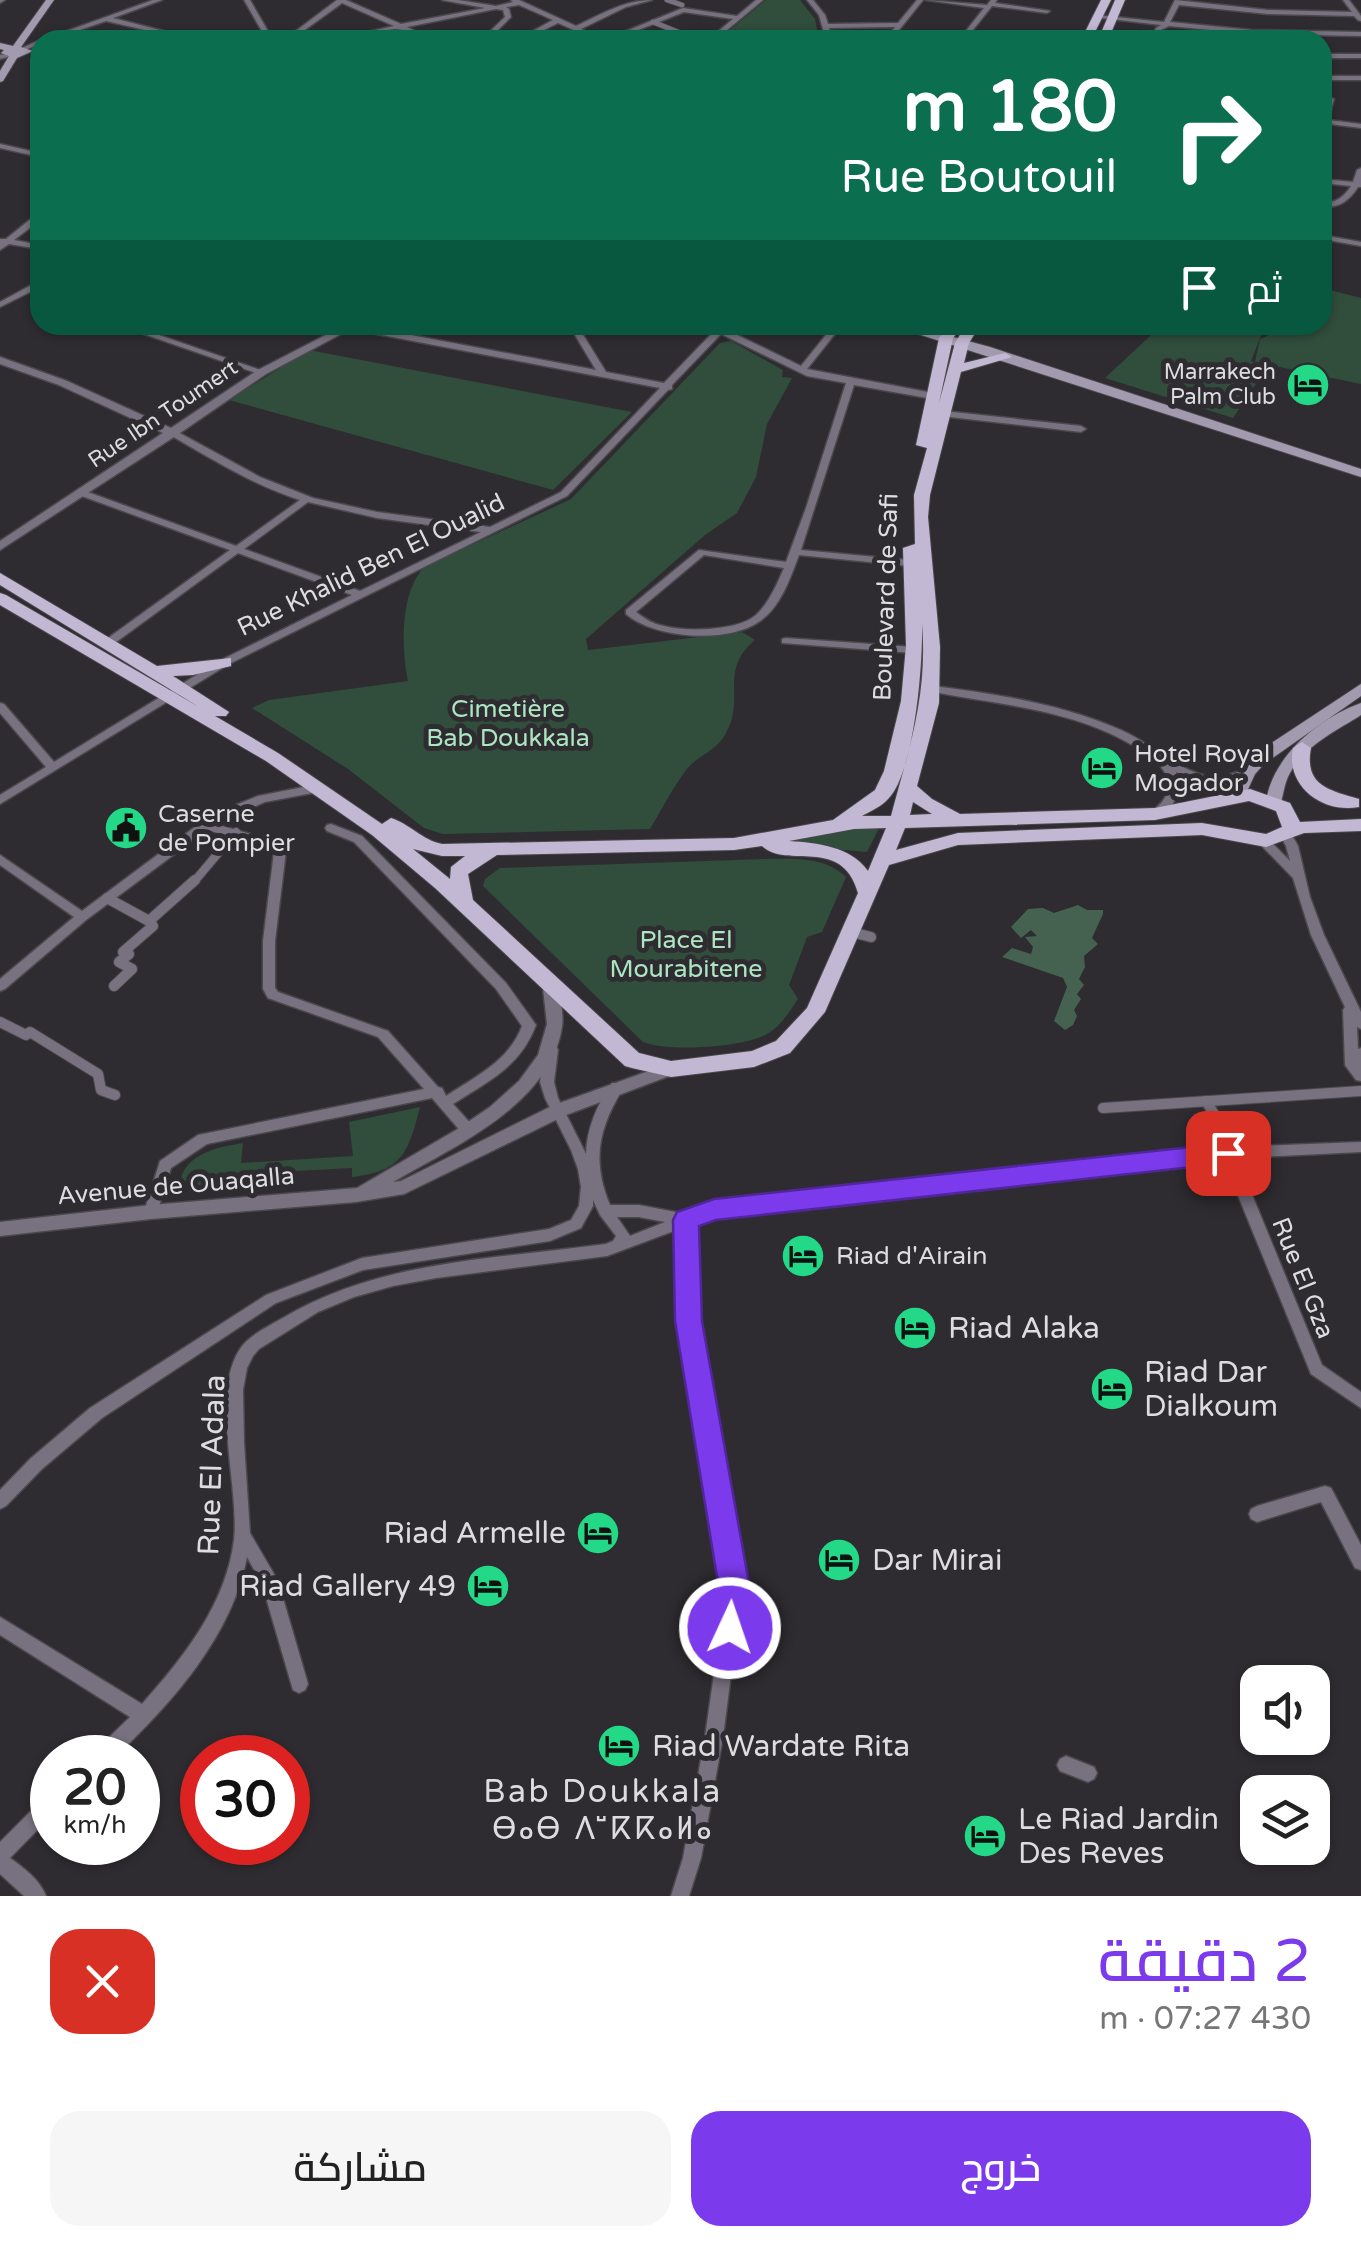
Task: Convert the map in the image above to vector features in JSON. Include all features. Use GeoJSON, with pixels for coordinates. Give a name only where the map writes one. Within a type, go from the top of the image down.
{"type":"FeatureCollection","features":[{"type":"Feature","properties":{"kind":"main road"},"geometry":{"type":"LineString","coordinates":[[0,80],[12,51],[50,0]]}},
{"type":"Feature","properties":{"kind":"main road"},"geometry":{"type":"LineString","coordinates":[[1090,30],[1106,0]]}},
{"type":"Feature","properties":{"kind":"main road"},"geometry":{"type":"LineString","coordinates":[[1107,30],[1120,0]]}},
{"type":"Feature","properties":{"kind":"main road"},"geometry":{"type":"LineString","coordinates":[[932,335],[1357,468]]}},
{"type":"Feature","properties":{"kind":"main road"},"geometry":{"type":"LineString","coordinates":[[954,341],[955,335]]}},
{"type":"Feature","properties":{"kind":"main road"},"geometry":{"type":"LineString","coordinates":[[954,341],[961,335]]}},
{"type":"Feature","properties":{"kind":"main road","name":"Boulevard de Safi"},"geometry":{"type":"LineString","coordinates":[[671,1069],[743,1061],[783,1047],[815,1012],[861,935],[868,895],[899,821],[924,697],[912,496],[958,369],[954,341]]}},
{"type":"Feature","properties":{"kind":"main road","name":"Boulevard de Safi"},"geometry":{"type":"LineString","coordinates":[[923,469],[933,396],[954,341]]}},
{"type":"Feature","properties":{"kind":"main road"},"geometry":{"type":"LineString","coordinates":[[958,369],[1005,357]]}},
{"type":"Feature","properties":{"kind":"main road"},"geometry":{"type":"LineString","coordinates":[[0,578],[152,671],[175,692],[319,788],[392,842],[464,904],[626,1056],[671,1069]]}},
{"type":"Feature","properties":{"kind":"main road"},"geometry":{"type":"LineString","coordinates":[[0,598],[334,783],[416,843],[434,849],[734,844],[838,856],[858,869],[868,895]]}},
{"type":"Feature","properties":{"kind":"main road","name":"Boulevard de Safi"},"geometry":{"type":"LineString","coordinates":[[830,827],[883,794],[924,697],[920,648]]}},
{"type":"Feature","properties":{"kind":"main road"},"geometry":{"type":"LineString","coordinates":[[152,671],[193,670],[225,662]]}},
{"type":"Feature","properties":{"kind":"main road"},"geometry":{"type":"LineString","coordinates":[[1254,839],[1224,821],[1222,810],[1248,772],[1361,689]]}},
{"type":"Feature","properties":{"kind":"main road"},"geometry":{"type":"LineString","coordinates":[[1288,832],[1290,816],[1278,803],[1278,774],[1302,748],[1361,708]]}},
{"type":"Feature","properties":{"kind":"main road"},"geometry":{"type":"LineString","coordinates":[[1302,748],[1298,766],[1306,783],[1324,795],[1356,803]]}},
{"type":"Feature","properties":{"kind":"main road"},"geometry":{"type":"LineString","coordinates":[[907,787],[942,814],[964,821]]}},
{"type":"Feature","properties":{"kind":"main road"},"geometry":{"type":"LineString","coordinates":[[734,844],[830,827],[899,821],[1155,814],[1254,795],[1278,803],[1356,803]]}},
{"type":"Feature","properties":{"kind":"main road"},"geometry":{"type":"LineString","coordinates":[[884,860],[976,838],[1202,828],[1254,839],[1361,824]]}},
{"type":"Feature","properties":{"kind":"main road"},"geometry":{"type":"LineString","coordinates":[[464,904],[458,882],[461,867],[481,856],[509,849]]}},
{"type":"Feature","properties":{"kind":"street"},"geometry":{"type":"LineString","coordinates":[[74,30],[159,0]]}},
{"type":"Feature","properties":{"kind":"street"},"geometry":{"type":"LineString","coordinates":[[247,0],[264,30]]}},
{"type":"Feature","properties":{"kind":"street"},"geometry":{"type":"LineString","coordinates":[[301,30],[342,0],[411,30]]}},
{"type":"Feature","properties":{"kind":"street"},"geometry":{"type":"LineString","coordinates":[[445,0],[503,6]]}},
{"type":"Feature","properties":{"kind":"street"},"geometry":{"type":"LineString","coordinates":[[383,30],[516,2],[576,29],[624,6],[648,0]]}},
{"type":"Feature","properties":{"kind":"street"},"geometry":{"type":"LineString","coordinates":[[667,0],[738,18]]}},
{"type":"Feature","properties":{"kind":"street"},"geometry":{"type":"LineString","coordinates":[[723,30],[760,0]]}},
{"type":"Feature","properties":{"kind":"street"},"geometry":{"type":"LineString","coordinates":[[810,0],[828,30]]}},
{"type":"Feature","properties":{"kind":"street"},"geometry":{"type":"LineString","coordinates":[[894,30],[920,0]]}},
{"type":"Feature","properties":{"kind":"street"},"geometry":{"type":"LineString","coordinates":[[929,0],[1047,11]]}},
{"type":"Feature","properties":{"kind":"street"},"geometry":{"type":"LineString","coordinates":[[1042,20],[1055,0]]}},
{"type":"Feature","properties":{"kind":"street"},"geometry":{"type":"LineString","coordinates":[[1210,0],[1226,8]]}},
{"type":"Feature","properties":{"kind":"street"},"geometry":{"type":"LineString","coordinates":[[1346,0],[1358,18]]}},
{"type":"Feature","properties":{"kind":"street"},"geometry":{"type":"LineString","coordinates":[[1158,30],[1166,25],[1177,1],[1358,18]]}},
{"type":"Feature","properties":{"kind":"street"},"geometry":{"type":"LineString","coordinates":[[970,30],[991,4]]}},
{"type":"Feature","properties":{"kind":"street"},"geometry":{"type":"LineString","coordinates":[[631,30],[684,5]]}},
{"type":"Feature","properties":{"kind":"street"},"geometry":{"type":"LineString","coordinates":[[494,30],[508,17],[503,6]]}},
{"type":"Feature","properties":{"kind":"street"},"geometry":{"type":"LineString","coordinates":[[1265,30],[1268,12]]}},
{"type":"Feature","properties":{"kind":"street"},"geometry":{"type":"LineString","coordinates":[[1096,17],[1200,30]]}},
{"type":"Feature","properties":{"kind":"street"},"geometry":{"type":"LineString","coordinates":[[107,19],[154,30]]}},
{"type":"Feature","properties":{"kind":"street"},"geometry":{"type":"LineString","coordinates":[[540,30],[556,22]]}},
{"type":"Feature","properties":{"kind":"street"},"geometry":{"type":"LineString","coordinates":[[653,22],[673,30]]}},
{"type":"Feature","properties":{"kind":"street"},"geometry":{"type":"LineString","coordinates":[[827,26],[897,25]]}},
{"type":"Feature","properties":{"kind":"street"},"geometry":{"type":"LineString","coordinates":[[1332,36],[1361,34]]}},
{"type":"Feature","properties":{"kind":"street"},"geometry":{"type":"LineString","coordinates":[[1332,56],[1361,56]]}},
{"type":"Feature","properties":{"kind":"street"},"geometry":{"type":"LineString","coordinates":[[1332,78],[1361,78]]}},
{"type":"Feature","properties":{"kind":"street"},"geometry":{"type":"LineString","coordinates":[[1332,122],[1361,126]]}},
{"type":"Feature","properties":{"kind":"street"},"geometry":{"type":"LineString","coordinates":[[0,146],[30,152]]}},
{"type":"Feature","properties":{"kind":"street"},"geometry":{"type":"LineString","coordinates":[[1332,205],[1359,188],[1361,170]]}},
{"type":"Feature","properties":{"kind":"street"},"geometry":{"type":"LineString","coordinates":[[1332,183],[1359,188]]}},
{"type":"Feature","properties":{"kind":"street"},"geometry":{"type":"LineString","coordinates":[[0,248],[30,223]]}},
{"type":"Feature","properties":{"kind":"street"},"geometry":{"type":"LineString","coordinates":[[1332,238],[1361,244]]}},
{"type":"Feature","properties":{"kind":"street"},"geometry":{"type":"LineString","coordinates":[[4,241],[30,245]]}},
{"type":"Feature","properties":{"kind":"street"},"geometry":{"type":"LineString","coordinates":[[0,305],[30,290]]}},
{"type":"Feature","properties":{"kind":"street"},"geometry":{"type":"LineString","coordinates":[[26,292],[30,293]]}},
{"type":"Feature","properties":{"kind":"street"},"geometry":{"type":"LineString","coordinates":[[152,335],[262,372]]}},
{"type":"Feature","properties":{"kind":"street","name":"Rue Ibn Toumert"},"geometry":{"type":"LineString","coordinates":[[0,546],[262,372],[330,335]]}},
{"type":"Feature","properties":{"kind":"street"},"geometry":{"type":"LineString","coordinates":[[403,335],[669,387]]}},
{"type":"Feature","properties":{"kind":"street"},"geometry":{"type":"LineString","coordinates":[[579,335],[602,372]]}},
{"type":"Feature","properties":{"kind":"street","name":"Rue Khalid Ben El Oualid"},"geometry":{"type":"LineString","coordinates":[[0,796],[225,662],[564,494],[716,335]]}},
{"type":"Feature","properties":{"kind":"street"},"geometry":{"type":"LineString","coordinates":[[735,335],[802,370],[933,396]]}},
{"type":"Feature","properties":{"kind":"street"},"geometry":{"type":"LineString","coordinates":[[802,370],[830,335]]}},
{"type":"Feature","properties":{"kind":"street"},"geometry":{"type":"LineString","coordinates":[[0,360],[63,383],[307,499],[371,513],[492,530]]}},
{"type":"Feature","properties":{"kind":"street"},"geometry":{"type":"LineString","coordinates":[[790,566],[702,552],[630,612],[676,633],[738,628],[762,616],[777,598],[796,552],[851,382]]}},
{"type":"Feature","properties":{"kind":"street"},"geometry":{"type":"LineString","coordinates":[[944,414],[1080,429]]}},
{"type":"Feature","properties":{"kind":"street"},"geometry":{"type":"LineString","coordinates":[[82,493],[358,594]]}},
{"type":"Feature","properties":{"kind":"street"},"geometry":{"type":"LineString","coordinates":[[108,643],[307,499]]}},
{"type":"Feature","properties":{"kind":"street"},"geometry":{"type":"LineString","coordinates":[[796,552],[913,553]]}},
{"type":"Feature","properties":{"kind":"street"},"geometry":{"type":"LineString","coordinates":[[786,641],[920,648]]}},
{"type":"Feature","properties":{"kind":"street"},"geometry":{"type":"LineString","coordinates":[[924,697],[1025,701],[1071,714],[1136,741],[1206,780],[1226,780],[1248,772]]}},
{"type":"Feature","properties":{"kind":"street"},"geometry":{"type":"LineString","coordinates":[[0,706],[53,767]]}},
{"type":"Feature","properties":{"kind":"street"},"geometry":{"type":"LineString","coordinates":[[1155,814],[1170,802],[1174,792],[1173,777],[1163,758]]}},
{"type":"Feature","properties":{"kind":"street"},"geometry":{"type":"LineString","coordinates":[[0,986],[82,917],[204,825],[252,802],[319,788]]}},
{"type":"Feature","properties":{"kind":"street"},"geometry":{"type":"LineString","coordinates":[[204,825],[275,845],[280,851],[269,940],[272,996],[383,1034],[468,1130]]}},
{"type":"Feature","properties":{"kind":"street"},"geometry":{"type":"LineString","coordinates":[[151,1212],[166,1165],[203,1139],[442,1097],[510,1060],[526,1037],[529,1025],[501,986],[358,839],[331,828]]}},
{"type":"Feature","properties":{"kind":"street"},"geometry":{"type":"LineString","coordinates":[[149,921],[183,895],[236,832]]}},
{"type":"Feature","properties":{"kind":"street"},"geometry":{"type":"LineString","coordinates":[[1288,832],[1297,855],[1298,876],[1348,1002],[1361,1024]]}},
{"type":"Feature","properties":{"kind":"street"},"geometry":{"type":"LineString","coordinates":[[1254,839],[1298,876]]}},
{"type":"Feature","properties":{"kind":"street"},"geometry":{"type":"LineString","coordinates":[[0,859],[82,917]]}},
{"type":"Feature","properties":{"kind":"street"},"geometry":{"type":"LineString","coordinates":[[107,898],[153,926],[123,952],[129,954],[118,962],[132,969],[114,986]]}},
{"type":"Feature","properties":{"kind":"street"},"geometry":{"type":"LineString","coordinates":[[551,988],[558,1022],[548,1082],[579,1147],[586,1196],[582,1216],[570,1228],[570,1256]]}},
{"type":"Feature","properties":{"kind":"street"},"geometry":{"type":"LineString","coordinates":[[1348,1002],[1357,1056],[1354,1070],[1361,1076]]}},
{"type":"Feature","properties":{"kind":"street"},"geometry":{"type":"LineString","coordinates":[[0,1022],[26,1035],[30,1032],[98,1074],[101,1090],[115,1095]]}},
{"type":"Feature","properties":{"kind":"street","name":"Avenue de Ouaqalla"},"geometry":{"type":"LineString","coordinates":[[356,1195],[468,1130],[510,1098],[551,1050]]}},
{"type":"Feature","properties":{"kind":"street","name":"Avenue de Ouaqalla"},"geometry":{"type":"LineString","coordinates":[[0,1229],[404,1187],[560,1110],[671,1069]]}},
{"type":"Feature","properties":{"kind":"street"},"geometry":{"type":"LineString","coordinates":[[614,1249],[622,1235],[604,1211],[594,1151],[595,1123],[602,1106],[618,1086]]}},
{"type":"Feature","properties":{"kind":"street"},"geometry":{"type":"LineString","coordinates":[[1103,1108],[1361,1091]]}},
{"type":"Feature","properties":{"kind":"street"},"geometry":{"type":"LineString","coordinates":[[1206,1101],[1222,1128],[1228,1153]]}},
{"type":"Feature","properties":{"kind":"street","name":"Rue El Adala"},"geometry":{"type":"LineString","coordinates":[[125,1735],[154,1709],[220,1608],[237,1566],[242,1534],[237,1399],[241,1366],[252,1346],[286,1322],[370,1287],[418,1276],[614,1249],[714,1209],[1228,1153],[1361,1147]]}},
{"type":"Feature","properties":{"kind":"street","name":"Rue El Gza"},"geometry":{"type":"LineString","coordinates":[[1228,1153],[1316,1369],[1361,1400]]}},
{"type":"Feature","properties":{"kind":"street"},"geometry":{"type":"LineString","coordinates":[[604,1211],[639,1210],[681,1224],[688,1321],[734,1589],[714,1737],[692,1858],[680,1896]]}},
{"type":"Feature","properties":{"kind":"street","name":"Rue El Adala"},"geometry":{"type":"LineString","coordinates":[[0,1501],[36,1464],[96,1414],[272,1299],[362,1264],[550,1235],[570,1228]]}},
{"type":"Feature","properties":{"kind":"street"},"geometry":{"type":"LineString","coordinates":[[1256,1514],[1328,1494],[1361,1562]]}},
{"type":"Feature","properties":{"kind":"street"},"geometry":{"type":"LineString","coordinates":[[242,1534],[270,1581],[299,1684]]}},
{"type":"Feature","properties":{"kind":"street"},"geometry":{"type":"LineString","coordinates":[[0,1625],[145,1716]]}},
{"type":"Feature","properties":{"kind":"street"},"geometry":{"type":"LineString","coordinates":[[1066,1765],[1088,1774]]}},
{"type":"Feature","properties":{"kind":"street"},"geometry":{"type":"LineString","coordinates":[[0,1855],[30,1824]]}},
{"type":"Feature","properties":{"kind":"street"},"geometry":{"type":"LineString","coordinates":[[0,1864],[37,1896]]}},
{"type":"Feature","properties":{"kind":"green space"},"geometry":{"type":"Polygon","coordinates":[[[766,0],[800,0],[815,19],[817,30],[730,30],[766,0]]]}},
{"type":"Feature","properties":{"kind":"green space"},"geometry":{"type":"Polygon","coordinates":[[[1332,291],[1361,298],[1361,384],[1255,362],[1260,339],[1269,335],[1332,335],[1332,291]]]}},
{"type":"Feature","properties":{"kind":"green space"},"geometry":{"type":"Polygon","coordinates":[[[1151,335],[1261,335],[1251,361],[1266,369],[1233,418],[1105,378],[1151,335]]]}},
{"type":"Feature","properties":{"kind":"green space","name":"Cimetière Bab Doukkala"},"geometry":{"type":"Polygon","coordinates":[[[731,341],[783,370],[782,377],[792,378],[767,424],[756,477],[737,513],[705,535],[586,639],[588,650],[742,632],[755,640],[738,663],[734,708],[726,733],[687,769],[650,829],[443,834],[424,828],[348,769],[252,708],[269,700],[408,681],[404,653],[407,606],[410,591],[424,567],[571,499],[720,343],[731,341]]]}},
{"type":"Feature","properties":{"kind":"green space"},"geometry":{"type":"Polygon","coordinates":[[[309,350],[632,412],[553,490],[229,400],[309,350]]]}},
{"type":"Feature","properties":{"kind":"green space"},"geometry":{"type":"Polygon","coordinates":[[[879,828],[867,852],[768,843],[879,828]]]}},
{"type":"Feature","properties":{"kind":"green space","name":"Place El Mourabitene"},"geometry":{"type":"Polygon","coordinates":[[[765,859],[818,862],[846,877],[822,932],[807,937],[789,985],[798,999],[788,1014],[767,1034],[723,1045],[687,1048],[643,1042],[483,886],[485,879],[500,868],[765,859]]]}},
{"type":"Feature","properties":{"kind":"green space"},"geometry":{"type":"Polygon","coordinates":[[[1078,905],[1087,910],[1103,910],[1103,914],[1092,938],[1098,944],[1084,956],[1085,967],[1079,979],[1084,985],[1077,994],[1081,999],[1074,1010],[1077,1016],[1065,1030],[1054,1021],[1067,987],[1063,978],[1002,957],[1012,948],[1031,954],[1033,947],[1025,937],[1037,936],[1031,930],[1021,938],[1011,927],[1028,909],[1043,908],[1054,913],[1078,905]]]}},
{"type":"Feature","properties":{"kind":"green space"},"geometry":{"type":"Polygon","coordinates":[[[420,1107],[407,1148],[382,1170],[352,1177],[352,1168],[238,1174],[236,1185],[179,1188],[186,1167],[211,1150],[243,1143],[241,1163],[353,1156],[349,1122],[420,1107]]]}},
{"type":"Feature","properties":{"kind":"place","name":"Marrakech Palm Club"},"geometry":{"type":"Point","coordinates":[1308,385]}},
{"type":"Feature","properties":{"kind":"place","name":"Hotel Royal Mogador"},"geometry":{"type":"Point","coordinates":[1102,768]}},
{"type":"Feature","properties":{"kind":"place","name":"Caserne de Pompier"},"geometry":{"type":"Point","coordinates":[126,828]}},
{"type":"Feature","properties":{"kind":"place","name":"Riad d'Airain"},"geometry":{"type":"Point","coordinates":[803,1256]}},
{"type":"Feature","properties":{"kind":"place","name":"Riad Alaka"},"geometry":{"type":"Point","coordinates":[915,1328]}},
{"type":"Feature","properties":{"kind":"place","name":"Riad Dar Dialkoum"},"geometry":{"type":"Point","coordinates":[1112,1389]}},
{"type":"Feature","properties":{"kind":"place","name":"Riad Armelle"},"geometry":{"type":"Point","coordinates":[598,1533]}},
{"type":"Feature","properties":{"kind":"place","name":"Dar Mirai"},"geometry":{"type":"Point","coordinates":[839,1560]}},
{"type":"Feature","properties":{"kind":"place","name":"Riad Gallery 49"},"geometry":{"type":"Point","coordinates":[488,1586]}},
{"type":"Feature","properties":{"kind":"place","name":"Riad Wardate Rita"},"geometry":{"type":"Point","coordinates":[619,1746]}},
{"type":"Feature","properties":{"kind":"place","name":"Le Riad Jardin Des Reves"},"geometry":{"type":"Point","coordinates":[985,1836]}},
{"type":"Feature","properties":{"kind":"district","name":"Bab Doukkala ⴱⴰⴱ ⴷⵯⴽⴽⴰⵍⴰ"},"geometry":{"type":"Point","coordinates":[603,1810]}},
{"type":"Feature","properties":{"kind":"route"},"geometry":{"type":"LineString","coordinates":[[730,1628],[734,1589],[688,1321],[686,1220],[714,1209],[1228,1153]]}}]}
